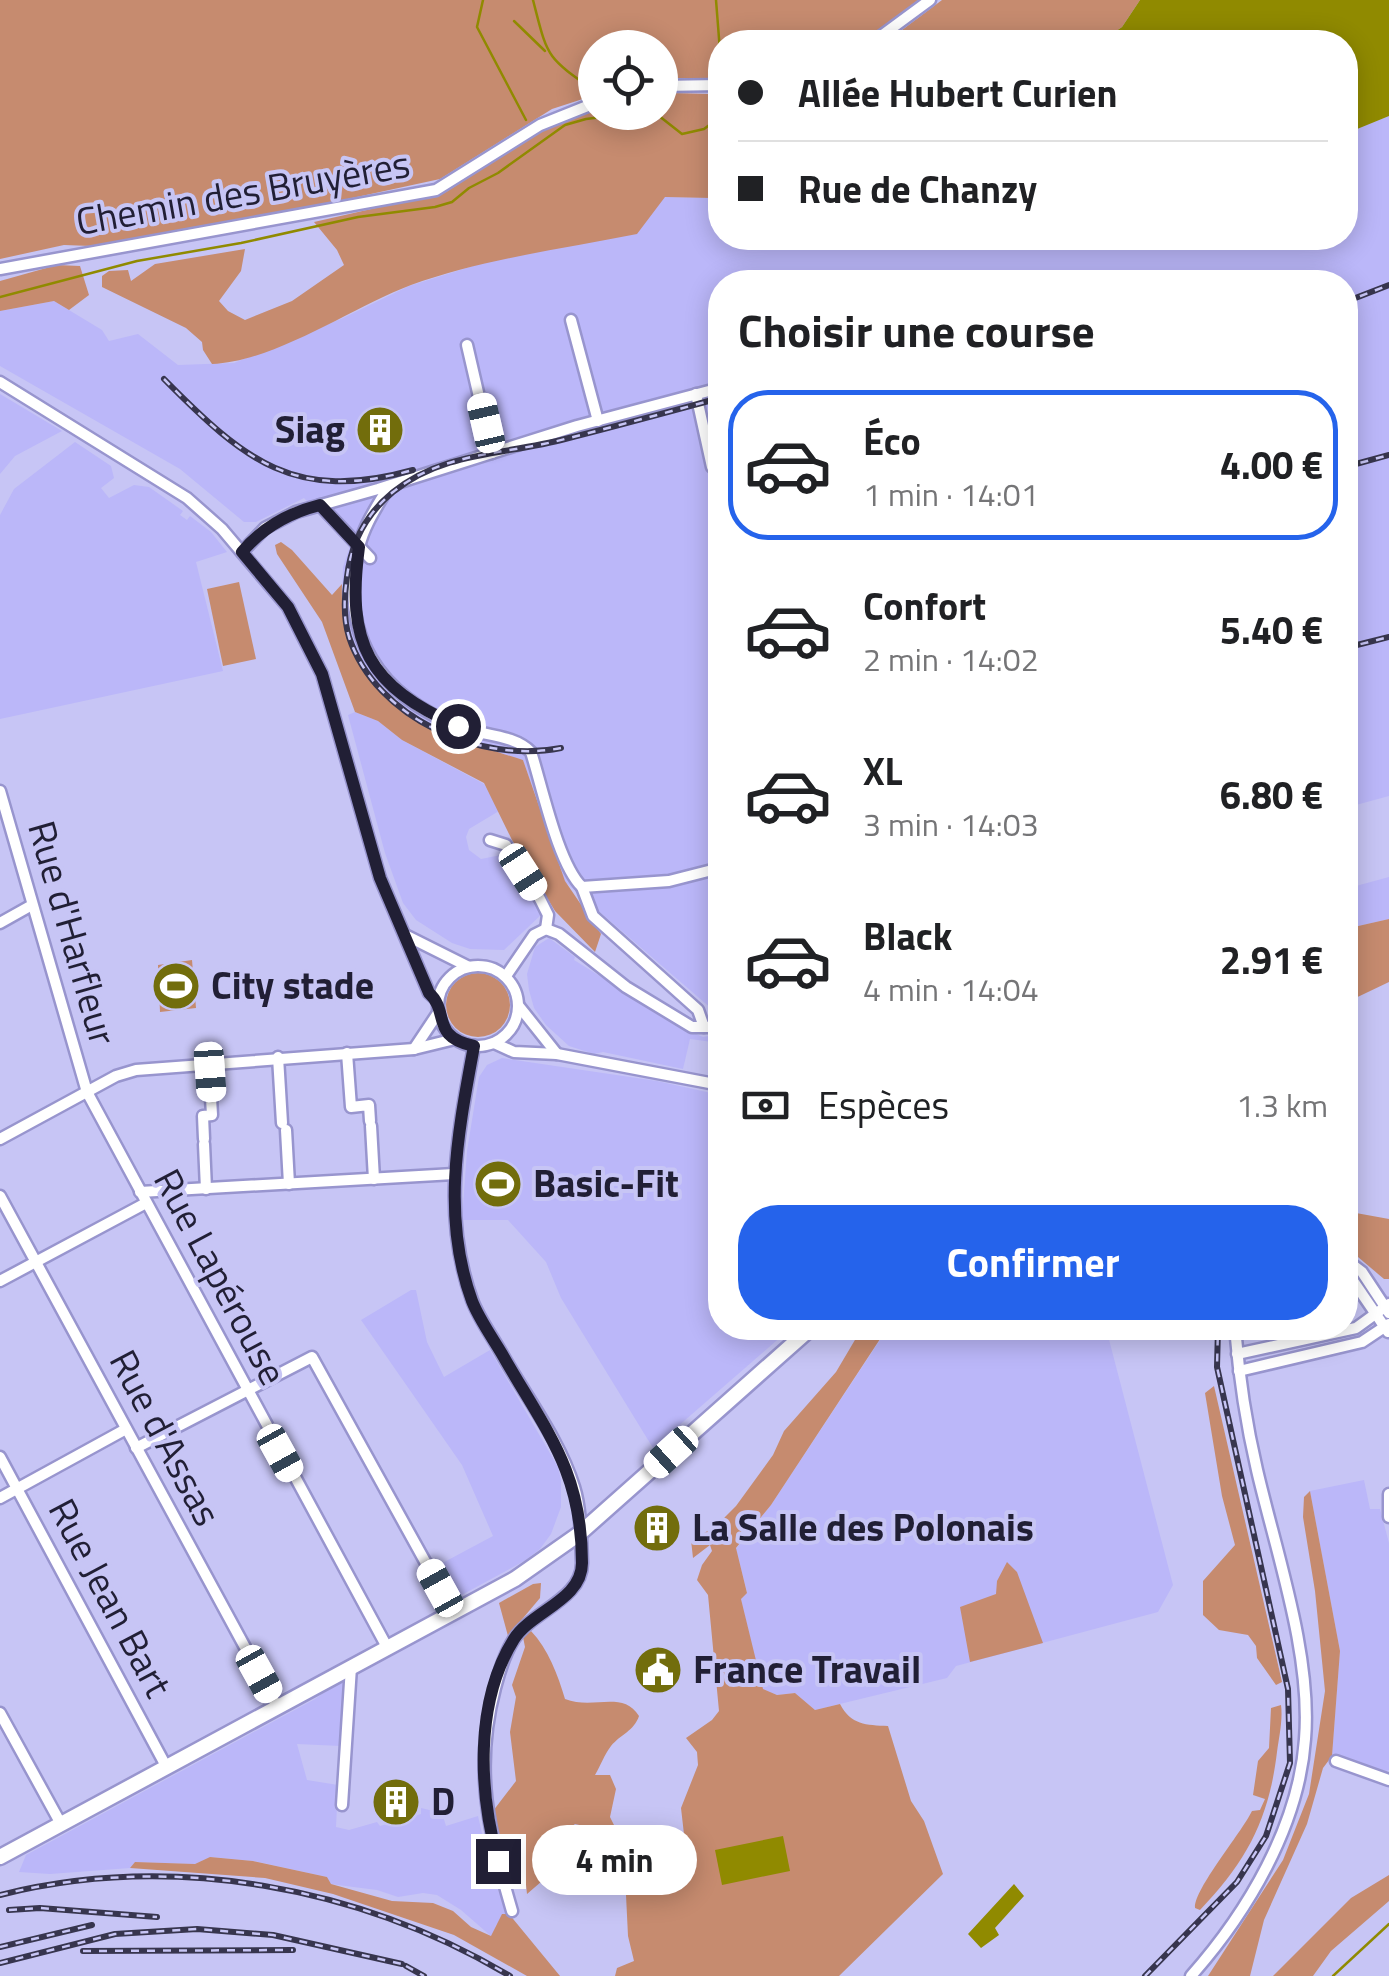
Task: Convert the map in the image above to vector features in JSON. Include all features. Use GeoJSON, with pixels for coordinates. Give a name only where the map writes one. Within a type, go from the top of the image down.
{"type":"FeatureCollection","features":[{"type":"Feature","properties":{"kind":"main road"},"geometry":{"type":"LineString","coordinates":[[0,1856],[514,1579],[580,1534],[798,1340]]}},
{"type":"Feature","properties":{"kind":"main road"},"geometry":{"type":"LineString","coordinates":[[0,1846],[60,1824]]}},
{"type":"Feature","properties":{"kind":"street"},"geometry":{"type":"LineString","coordinates":[[889,30],[930,0]]}},
{"type":"Feature","properties":{"kind":"street"},"geometry":{"type":"LineString","coordinates":[[678,86],[708,85]]}},
{"type":"Feature","properties":{"kind":"street","name":"Chemin des Bruyères"},"geometry":{"type":"LineString","coordinates":[[0,268],[436,190],[540,125],[578,110]]}},
{"type":"Feature","properties":{"kind":"street"},"geometry":{"type":"LineString","coordinates":[[571,320],[598,421]]}},
{"type":"Feature","properties":{"kind":"street"},"geometry":{"type":"LineString","coordinates":[[467,345],[492,453]]}},
{"type":"Feature","properties":{"kind":"street"},"geometry":{"type":"LineString","coordinates":[[0,382],[186,498],[222,529],[288,607],[322,674],[380,878],[442,1023],[455,1040]]}},
{"type":"Feature","properties":{"kind":"street"},"geometry":{"type":"LineString","coordinates":[[242,552],[265,528],[296,512],[708,391]]}},
{"type":"Feature","properties":{"kind":"street"},"geometry":{"type":"LineString","coordinates":[[696,394],[708,449]]}},
{"type":"Feature","properties":{"kind":"street"},"geometry":{"type":"LineString","coordinates":[[389,486],[359,547],[354,592],[355,618],[371,661],[402,697],[417,706],[458,726],[518,742],[531,752],[565,860],[582,887],[593,916],[698,1010],[704,1027]]}},
{"type":"Feature","properties":{"kind":"street"},"geometry":{"type":"LineString","coordinates":[[320,505],[370,558]]}},
{"type":"Feature","properties":{"kind":"street","name":"Rue d'Harfleur"},"geometry":{"type":"LineString","coordinates":[[1,796],[87,1092]]}},
{"type":"Feature","properties":{"kind":"street"},"geometry":{"type":"LineString","coordinates":[[490,840],[506,845],[540,898],[548,915],[546,929]]}},
{"type":"Feature","properties":{"kind":"street"},"geometry":{"type":"LineString","coordinates":[[582,887],[669,881],[708,871]]}},
{"type":"Feature","properties":{"kind":"street"},"geometry":{"type":"LineString","coordinates":[[0,923],[32,905]]}},
{"type":"Feature","properties":{"kind":"street"},"geometry":{"type":"LineString","coordinates":[[506,976],[534,934],[546,929],[559,934],[626,987],[692,1027],[708,1027]]}},
{"type":"Feature","properties":{"kind":"street"},"geometry":{"type":"LineString","coordinates":[[0,1139],[116,1076],[136,1070],[414,1049],[455,1040],[474,1046],[494,1043],[512,1028],[517,994],[506,976],[482,966],[468,966],[406,936]]}},
{"type":"Feature","properties":{"kind":"street"},"geometry":{"type":"LineString","coordinates":[[414,1049],[438,1007],[448,979],[468,966]]}},
{"type":"Feature","properties":{"kind":"street"},"geometry":{"type":"LineString","coordinates":[[518,1005],[558,1054]]}},
{"type":"Feature","properties":{"kind":"street"},"geometry":{"type":"LineString","coordinates":[[494,1043],[514,1052],[558,1054],[708,1083]]}},
{"type":"Feature","properties":{"kind":"street"},"geometry":{"type":"LineString","coordinates":[[474,1046],[454,1174],[454,1225],[460,1259],[474,1305],[562,1456],[576,1491],[582,1567],[577,1583],[514,1638],[499,1673],[486,1721],[483,1788],[512,1911]]}},
{"type":"Feature","properties":{"kind":"street"},"geometry":{"type":"LineString","coordinates":[[347,1054],[350,1106],[370,1105],[374,1179]]}},
{"type":"Feature","properties":{"kind":"street"},"geometry":{"type":"LineString","coordinates":[[278,1058],[289,1184]]}},
{"type":"Feature","properties":{"kind":"street"},"geometry":{"type":"LineString","coordinates":[[206,1188],[202,1116],[212,1115],[209,1063]]}},
{"type":"Feature","properties":{"kind":"street","name":"Rue Lapérouse"},"geometry":{"type":"LineString","coordinates":[[87,1092],[386,1647]]}},
{"type":"Feature","properties":{"kind":"street"},"geometry":{"type":"LineString","coordinates":[[0,1281],[143,1198],[206,1188],[454,1174]]}},
{"type":"Feature","properties":{"kind":"street","name":"Rue d'Assas"},"geometry":{"type":"LineString","coordinates":[[0,1196],[278,1708]]}},
{"type":"Feature","properties":{"kind":"street"},"geometry":{"type":"LineString","coordinates":[[1240,1372],[1362,1342],[1388,1328],[1384,1309],[1358,1269]]}},
{"type":"Feature","properties":{"kind":"street"},"geometry":{"type":"LineString","coordinates":[[1358,1282],[1384,1309]]}},
{"type":"Feature","properties":{"kind":"street"},"geometry":{"type":"LineString","coordinates":[[1370,1284],[1389,1289]]}},
{"type":"Feature","properties":{"kind":"street"},"geometry":{"type":"LineString","coordinates":[[1358,1327],[1384,1309]]}},
{"type":"Feature","properties":{"kind":"street"},"geometry":{"type":"LineString","coordinates":[[1192,1976],[1253,1891],[1283,1829],[1305,1740],[1304,1686],[1256,1467],[1236,1340]]}},
{"type":"Feature","properties":{"kind":"street"},"geometry":{"type":"LineString","coordinates":[[1238,1354],[1302,1340]]}},
{"type":"Feature","properties":{"kind":"street"},"geometry":{"type":"LineString","coordinates":[[136,1448],[312,1357],[454,1612]]}},
{"type":"Feature","properties":{"kind":"street"},"geometry":{"type":"LineString","coordinates":[[0,1498],[126,1430]]}},
{"type":"Feature","properties":{"kind":"street","name":"Rue Jean Bart"},"geometry":{"type":"LineString","coordinates":[[0,1456],[167,1768]]}},
{"type":"Feature","properties":{"kind":"street"},"geometry":{"type":"LineString","coordinates":[[1389,1494],[1389,1518]]}},
{"type":"Feature","properties":{"kind":"street"},"geometry":{"type":"LineString","coordinates":[[342,1805],[351,1667]]}},
{"type":"Feature","properties":{"kind":"street"},"geometry":{"type":"LineString","coordinates":[[0,1713],[60,1824]]}},
{"type":"Feature","properties":{"kind":"street"},"geometry":{"type":"LineString","coordinates":[[1336,1761],[1389,1780]]}},
{"type":"Feature","properties":{"kind":"shaded area"},"geometry":{"type":"Polygon","coordinates":[[[0,0],[923,0],[882,30],[708,30],[708,78],[678,78],[678,30],[578,30],[578,101],[552,109],[440,179],[283,213],[91,246],[64,245],[0,259],[0,0]]]}},
{"type":"Feature","properties":{"kind":"shaded area"},"geometry":{"type":"Polygon","coordinates":[[[942,0],[1140,0],[1118,30],[902,30],[942,0]]]}},
{"type":"Feature","properties":{"kind":"shaded area"},"geometry":{"type":"Polygon","coordinates":[[[1140,0],[1389,0],[1389,116],[1358,129],[1358,30],[1118,30],[1140,0]]]}},
{"type":"Feature","properties":{"kind":"shaded area"},"geometry":{"type":"Polygon","coordinates":[[[678,93],[708,94],[708,198],[665,197],[637,234],[494,261],[438,276],[388,295],[287,344],[236,361],[212,364],[202,342],[186,328],[102,287],[102,276],[109,271],[128,270],[131,281],[155,264],[245,249],[241,271],[219,301],[245,320],[292,301],[344,265],[314,222],[446,192],[553,124],[578,116],[578,130],[678,130],[678,93]]]}},
{"type":"Feature","properties":{"kind":"shaded area"},"geometry":{"type":"Polygon","coordinates":[[[1389,116],[1389,796],[1358,804],[1358,270],[708,270],[708,1006],[565,882],[523,760],[459,740],[405,713],[372,682],[347,636],[342,603],[343,567],[350,546],[304,498],[256,522],[244,522],[180,469],[0,366],[0,311],[54,301],[102,330],[109,341],[138,334],[178,365],[234,363],[409,286],[665,197],[708,198],[708,250],[1358,250],[1358,129],[1389,116]]]}},
{"type":"Feature","properties":{"kind":"shaded area"},"geometry":{"type":"Polygon","coordinates":[[[57,265],[80,266],[89,295],[69,310],[54,301],[0,311],[0,281],[57,265]]]}},
{"type":"Feature","properties":{"kind":"shaded area"},"geometry":{"type":"Polygon","coordinates":[[[0,394],[62,431],[15,456],[0,474],[0,394]]]}},
{"type":"Feature","properties":{"kind":"shaded area"},"geometry":{"type":"Polygon","coordinates":[[[75,442],[111,466],[114,478],[101,488],[109,498],[134,485],[149,487],[183,511],[180,515],[187,520],[190,516],[211,532],[227,552],[196,562],[223,671],[0,719],[0,515],[14,489],[75,442]]]}},
{"type":"Feature","properties":{"kind":"shaded area"},"geometry":{"type":"Polygon","coordinates":[[[281,542],[332,595],[342,584],[345,623],[356,656],[373,683],[397,705],[456,737],[523,760],[565,881],[601,934],[595,952],[555,911],[512,840],[484,783],[402,740],[378,721],[355,712],[322,622],[277,554],[275,545],[281,542]]]}},
{"type":"Feature","properties":{"kind":"shaded area"},"geometry":{"type":"Polygon","coordinates":[[[239,582],[256,659],[223,666],[207,589],[239,582]]]}},
{"type":"Feature","properties":{"kind":"shaded area"},"geometry":{"type":"Polygon","coordinates":[[[355,712],[378,721],[402,740],[484,784],[499,811],[469,829],[469,850],[481,859],[501,855],[510,858],[543,913],[504,950],[470,949],[452,943],[416,920],[403,903],[385,853],[348,715],[355,712]]]}},
{"type":"Feature","properties":{"kind":"shaded area"},"geometry":{"type":"Polygon","coordinates":[[[1389,877],[1389,919],[1358,926],[1358,885],[1389,877]]]}},
{"type":"Feature","properties":{"kind":"shaded area"},"geometry":{"type":"Polygon","coordinates":[[[1389,919],[1389,982],[1358,997],[1358,926],[1389,919]]]}},
{"type":"Feature","properties":{"kind":"shaded area"},"geometry":{"type":"Polygon","coordinates":[[[549,938],[574,960],[687,1030],[708,1036],[708,1041],[690,1039],[683,1069],[569,1046],[534,1008],[527,974],[535,947],[549,938]]]}},
{"type":"Feature","properties":{"kind":"shaded area","name":"City stade"},"geometry":{"type":"Polygon","coordinates":[[[192,960],[196,1008],[160,1012],[158,965],[192,960]]]}},
{"type":"Feature","properties":{"kind":"shaded area"},"geometry":{"type":"Polygon","coordinates":[[[478,973],[501,982],[510,1005],[501,1028],[478,1037],[455,1028],[446,1005],[455,982],[478,973]]]}},
{"type":"Feature","properties":{"kind":"shaded area"},"geometry":{"type":"Polygon","coordinates":[[[502,1058],[708,1092],[708,1340],[777,1340],[653,1448],[561,1298],[546,1262],[508,1220],[462,1220],[467,1151],[479,1077],[487,1065],[502,1058]]]}},
{"type":"Feature","properties":{"kind":"shaded area"},"geometry":{"type":"Polygon","coordinates":[[[1358,1213],[1389,1219],[1389,1279],[1358,1257],[1358,1213]]]}},
{"type":"Feature","properties":{"kind":"shaded area"},"geometry":{"type":"Polygon","coordinates":[[[416,1290],[427,1342],[444,1377],[490,1350],[558,1467],[561,1480],[561,1507],[551,1534],[540,1549],[456,1598],[448,1594],[435,1567],[493,1536],[462,1465],[361,1320],[416,1290]]]}},
{"type":"Feature","properties":{"kind":"shaded area"},"geometry":{"type":"Polygon","coordinates":[[[855,1340],[879,1340],[771,1505],[736,1548],[747,1593],[741,1599],[763,1689],[777,1695],[795,1693],[815,1710],[840,1704],[854,1720],[888,1726],[911,1801],[924,1821],[943,1874],[839,1976],[615,1976],[617,1968],[634,1961],[626,1895],[618,1886],[619,1878],[627,1874],[652,1880],[667,1873],[685,1843],[681,1808],[698,1765],[697,1752],[686,1738],[719,1711],[708,1595],[697,1580],[712,1551],[710,1545],[693,1558],[691,1540],[715,1527],[736,1506],[773,1455],[784,1431],[836,1372],[855,1340]]]}},
{"type":"Feature","properties":{"kind":"shaded area"},"geometry":{"type":"Polygon","coordinates":[[[880,1340],[1109,1340],[1173,1585],[1158,1612],[956,1666],[947,1678],[815,1710],[795,1693],[777,1695],[762,1689],[741,1599],[747,1592],[736,1549],[771,1505],[880,1340]]]}},
{"type":"Feature","properties":{"kind":"shaded area"},"geometry":{"type":"Polygon","coordinates":[[[1214,1386],[1282,1682],[1276,1685],[1257,1658],[1256,1646],[1248,1635],[1219,1630],[1203,1615],[1203,1581],[1235,1545],[1222,1496],[1205,1393],[1214,1386]]]}},
{"type":"Feature","properties":{"kind":"shaded area"},"geometry":{"type":"Polygon","coordinates":[[[1364,1480],[1370,1509],[1380,1509],[1389,1543],[1389,1770],[1384,1772],[1332,1756],[1340,1651],[1310,1491],[1364,1480]]]}},
{"type":"Feature","properties":{"kind":"shaded area"},"geometry":{"type":"Polygon","coordinates":[[[1310,1491],[1340,1651],[1332,1756],[1323,1768],[1307,1824],[1264,1920],[1250,1976],[1208,1976],[1283,1860],[1309,1794],[1325,1691],[1303,1517],[1304,1497],[1310,1491]]]}},
{"type":"Feature","properties":{"kind":"shaded area"},"geometry":{"type":"Polygon","coordinates":[[[1007,1562],[1017,1572],[1043,1643],[970,1662],[960,1607],[996,1594],[997,1581],[1007,1562]]]}},
{"type":"Feature","properties":{"kind":"shaded area"},"geometry":{"type":"Polygon","coordinates":[[[541,1583],[540,1598],[508,1636],[499,1603],[541,1583]]]}},
{"type":"Feature","properties":{"kind":"shaded area"},"geometry":{"type":"Polygon","coordinates":[[[531,1631],[552,1663],[565,1699],[625,1704],[639,1716],[631,1729],[611,1746],[595,1775],[610,1775],[616,1789],[610,1817],[616,1829],[614,1858],[590,1856],[587,1845],[597,1829],[575,1824],[562,1838],[556,1869],[527,1894],[525,1875],[519,1872],[510,1877],[493,1811],[516,1781],[510,1732],[516,1697],[512,1685],[525,1647],[523,1637],[531,1631]]]}},
{"type":"Feature","properties":{"kind":"shaded area"},"geometry":{"type":"Polygon","coordinates":[[[344,1678],[341,1746],[297,1744],[307,1780],[338,1785],[336,1827],[349,1830],[421,1814],[421,1808],[442,1813],[446,1826],[478,1816],[492,1877],[509,1914],[496,1925],[492,1937],[437,1895],[398,1897],[330,1884],[327,1877],[254,1861],[211,1857],[195,1864],[136,1862],[130,1868],[50,1874],[19,1872],[26,1855],[315,1699],[344,1678]]]}},
{"type":"Feature","properties":{"kind":"shaded area"},"geometry":{"type":"Polygon","coordinates":[[[1281,1705],[1273,1776],[1262,1819],[1231,1874],[1200,1910],[1195,1908],[1209,1875],[1252,1811],[1260,1810],[1265,1799],[1253,1795],[1258,1761],[1269,1748],[1271,1708],[1281,1705]]]}},
{"type":"Feature","properties":{"kind":"shaded area"},"geometry":{"type":"Polygon","coordinates":[[[783,1836],[790,1871],[722,1885],[715,1850],[783,1836]]]}},
{"type":"Feature","properties":{"kind":"shaded area"},"geometry":{"type":"Polygon","coordinates":[[[210,1857],[253,1861],[327,1877],[331,1884],[392,1901],[433,1903],[491,1936],[502,1914],[509,1914],[560,1976],[527,1976],[454,1935],[333,1894],[265,1878],[130,1868],[135,1862],[195,1864],[210,1857]]]}},
{"type":"Feature","properties":{"kind":"shaded area"},"geometry":{"type":"Polygon","coordinates":[[[1389,1875],[1389,1901],[1331,1951],[1313,1976],[1273,1976],[1351,1898],[1389,1875]]]}},
{"type":"Feature","properties":{"kind":"shaded area"},"geometry":{"type":"Polygon","coordinates":[[[1014,1884],[1024,1896],[995,1928],[999,1935],[981,1948],[968,1934],[1014,1884]]]}},
{"type":"Feature","properties":{"kind":"waterway"},"geometry":{"type":"LineString","coordinates":[[483,0],[477,27],[526,120]]}},
{"type":"Feature","properties":{"kind":"waterway"},"geometry":{"type":"LineString","coordinates":[[533,0],[551,54],[578,79]]}},
{"type":"Feature","properties":{"kind":"waterway"},"geometry":{"type":"LineString","coordinates":[[716,0],[718,30]]}},
{"type":"Feature","properties":{"kind":"waterway"},"geometry":{"type":"LineString","coordinates":[[514,21],[545,51]]}},
{"type":"Feature","properties":{"kind":"waterway"},"geometry":{"type":"LineString","coordinates":[[0,297],[137,261],[452,202],[565,125],[578,121]]}},
{"type":"Feature","properties":{"kind":"waterway"},"geometry":{"type":"LineString","coordinates":[[677,130],[682,134],[708,126]]}},
{"type":"Feature","properties":{"kind":"waterway"},"geometry":{"type":"LineString","coordinates":[[1333,1976],[1389,1924]]}},
{"type":"Feature","properties":{"kind":"railway"},"geometry":{"type":"LineString","coordinates":[[1358,297],[1389,285]]}},
{"type":"Feature","properties":{"kind":"railway"},"geometry":{"type":"LineString","coordinates":[[164,379],[220,432],[275,468],[336,481],[372,479],[413,470]]}},
{"type":"Feature","properties":{"kind":"railway"},"geometry":{"type":"LineString","coordinates":[[561,748],[498,749],[466,742],[435,729],[382,691],[363,666],[346,622],[346,584],[356,541],[383,501],[433,469],[708,401]]}},
{"type":"Feature","properties":{"kind":"railway"},"geometry":{"type":"LineString","coordinates":[[1358,463],[1389,455]]}},
{"type":"Feature","properties":{"kind":"railway"},"geometry":{"type":"LineString","coordinates":[[1358,645],[1389,637]]}},
{"type":"Feature","properties":{"kind":"railway"},"geometry":{"type":"LineString","coordinates":[[1145,1976],[1237,1882],[1266,1836],[1290,1763],[1288,1689],[1217,1367],[1218,1340]]}},
{"type":"Feature","properties":{"kind":"railway"},"geometry":{"type":"LineString","coordinates":[[0,1895],[65,1882],[131,1877],[197,1878],[263,1886],[328,1899],[391,1919],[510,1976]]}},
{"type":"Feature","properties":{"kind":"railway"},"geometry":{"type":"LineString","coordinates":[[9,1910],[40,1908],[157,1917]]}},
{"type":"Feature","properties":{"kind":"railway"},"geometry":{"type":"LineString","coordinates":[[0,1947],[92,1925]]}},
{"type":"Feature","properties":{"kind":"railway"},"geometry":{"type":"LineString","coordinates":[[0,1963],[115,1934],[197,1929],[273,1935],[402,1964]]}},
{"type":"Feature","properties":{"kind":"railway"},"geometry":{"type":"LineString","coordinates":[[83,1951],[293,1950]]}},
{"type":"Feature","properties":{"kind":"railway"},"geometry":{"type":"LineString","coordinates":[[406,1966],[424,1976]]}},
{"type":"Feature","properties":{"kind":"place","name":"Siag"},"geometry":{"type":"Point","coordinates":[380,430]}},
{"type":"Feature","properties":{"kind":"place","name":"City stade"},"geometry":{"type":"Point","coordinates":[176,986]}},
{"type":"Feature","properties":{"kind":"place","name":"Basic-Fit"},"geometry":{"type":"Point","coordinates":[498,1184]}},
{"type":"Feature","properties":{"kind":"place","name":"La Salle des Polonais"},"geometry":{"type":"Point","coordinates":[657,1528]}},
{"type":"Feature","properties":{"kind":"place","name":"France Travail"},"geometry":{"type":"Point","coordinates":[658,1670]}},
{"type":"Feature","properties":{"kind":"place","name":"D"},"geometry":{"type":"Point","coordinates":[396,1802]}},
{"type":"Feature","properties":{"kind":"route"},"geometry":{"type":"LineString","coordinates":[[458,726],[402,697],[371,661],[355,618],[359,547],[320,505],[265,528],[249,543],[242,552],[288,607],[322,674],[380,878],[429,993],[438,1001],[442,1023],[455,1040],[474,1046],[452,1190],[460,1259],[474,1305],[562,1456],[576,1491],[582,1567],[577,1583],[514,1638],[499,1673],[486,1721],[483,1788],[498,1861]]}}]}
